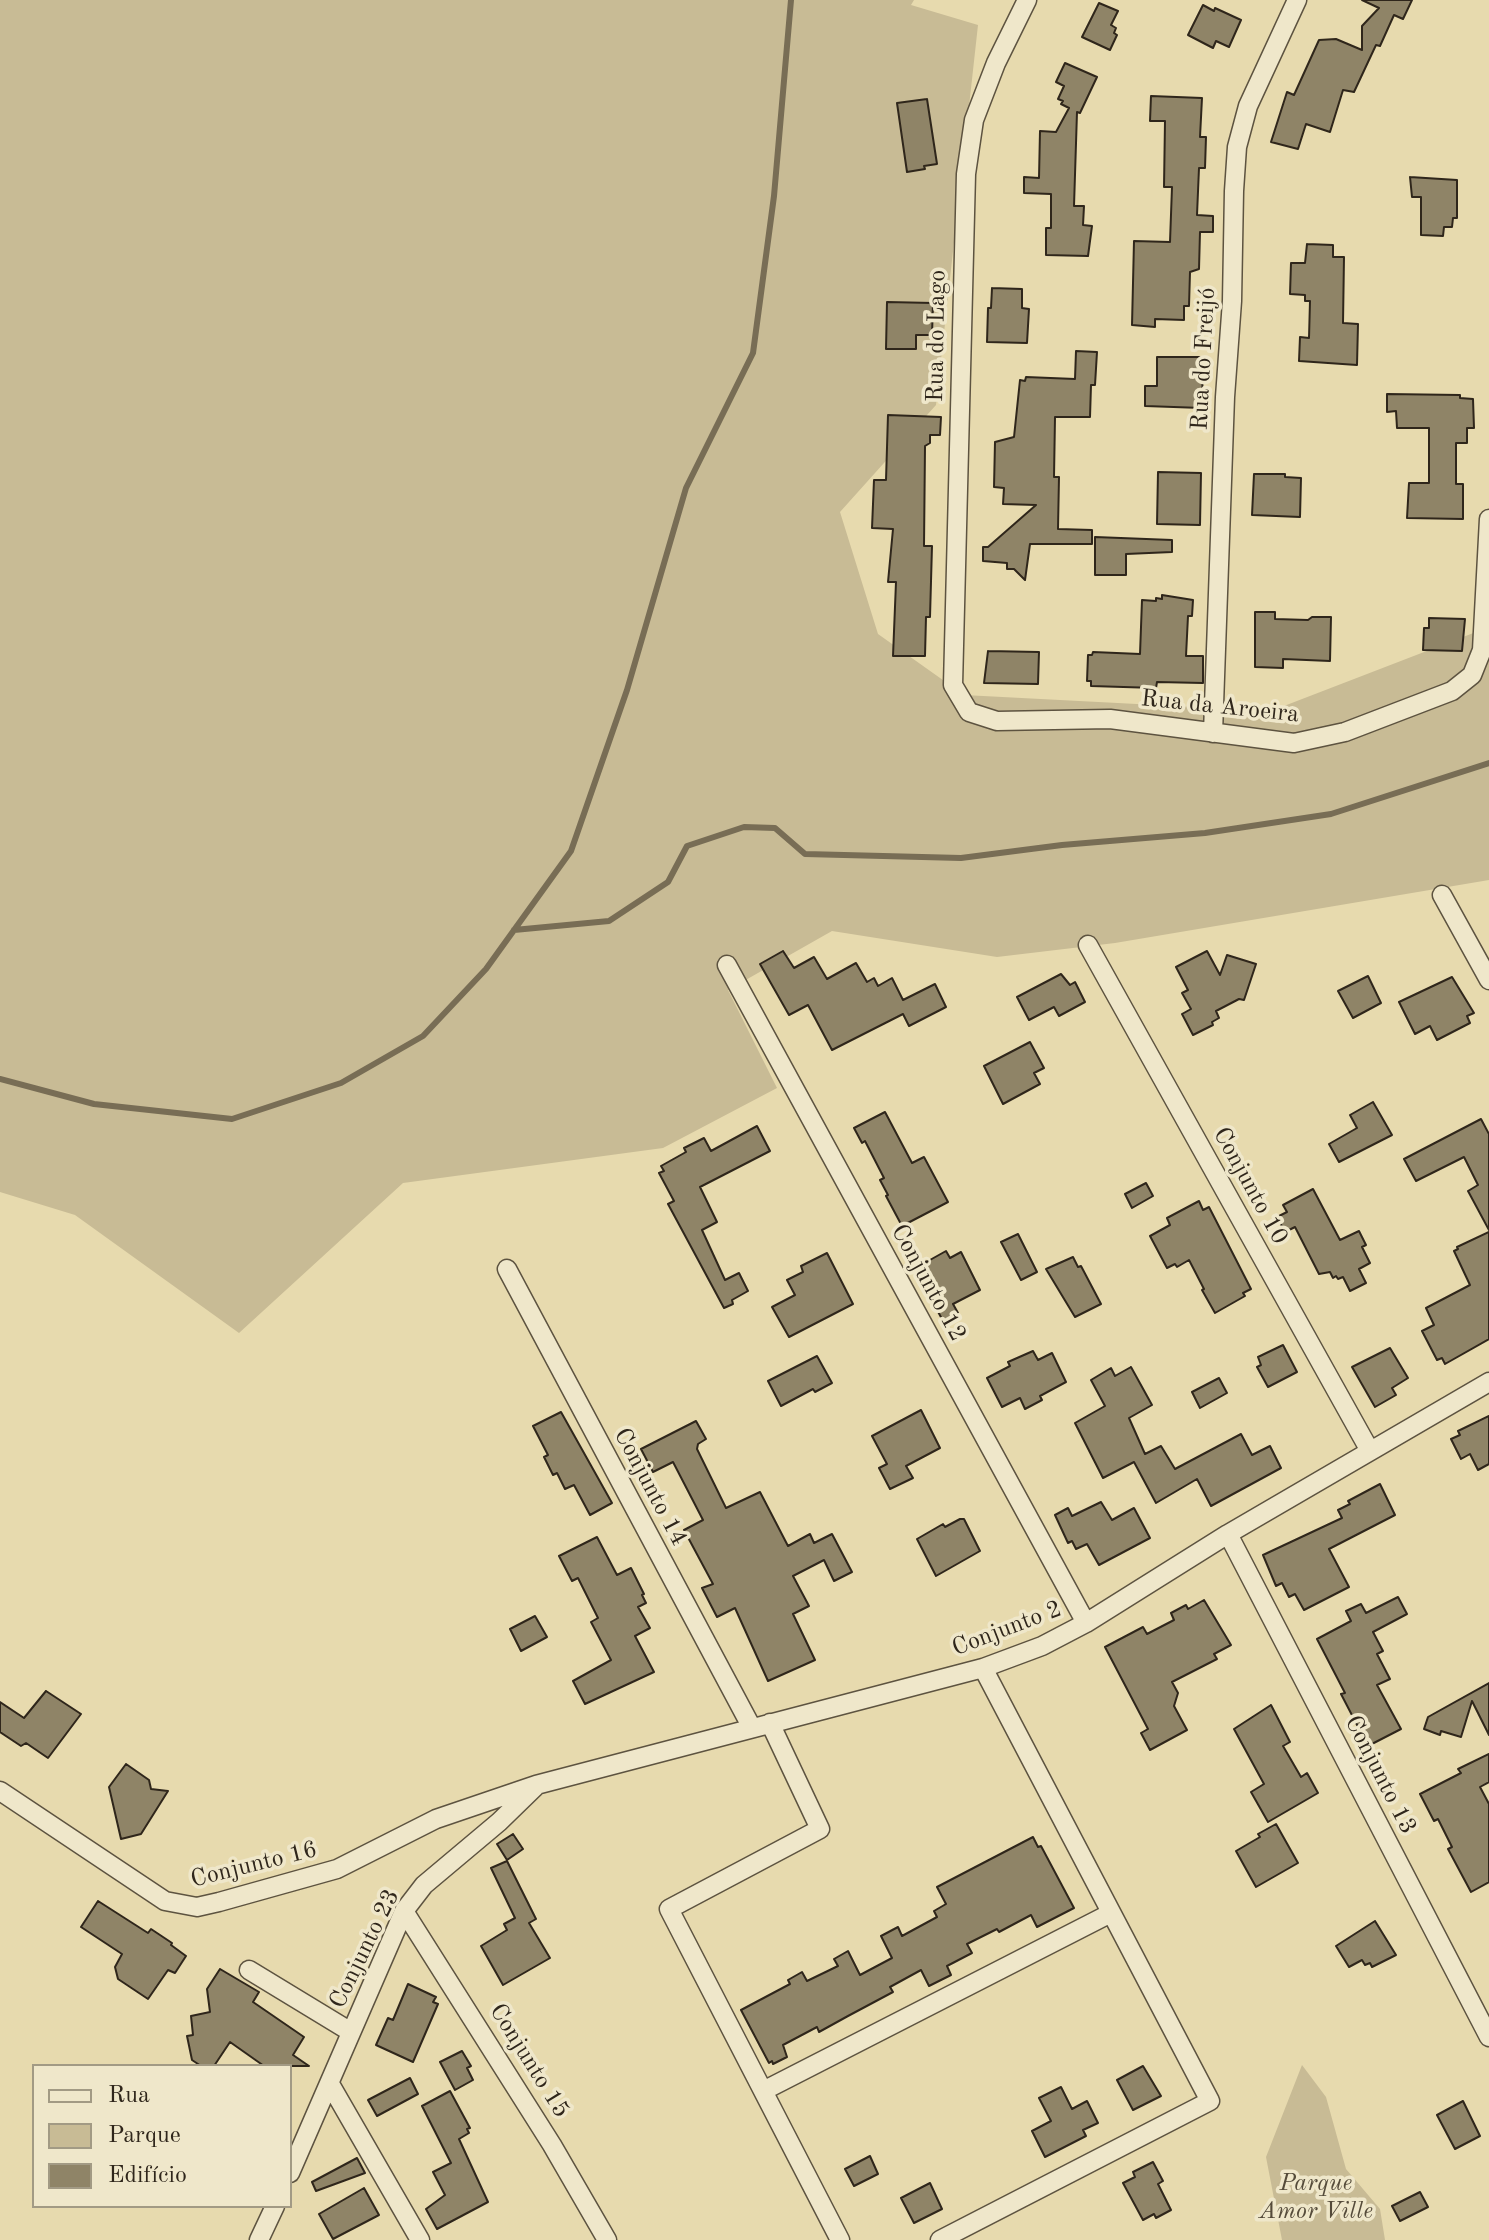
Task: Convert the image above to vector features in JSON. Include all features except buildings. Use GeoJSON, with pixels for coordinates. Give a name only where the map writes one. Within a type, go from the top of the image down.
{"type":"FeatureCollection","features":[{"type":"Feature","properties":{"kind":"street","name":"Rua do Lago"},"geometry":{"type":"LineString","coordinates":[[953,685],[966,174],[974,120],[996,63],[1027,0]]}},
{"type":"Feature","properties":{"kind":"street","name":"Rua do Freijó"},"geometry":{"type":"LineString","coordinates":[[1213,733],[1237,147],[1248,106],[1297,0]]}},
{"type":"Feature","properties":{"kind":"street","name":"Rua da Aroeira"},"geometry":{"type":"LineString","coordinates":[[953,685],[969,712],[997,721],[1110,719],[1294,743],[1345,732],[1452,691],[1472,675],[1482,650],[1489,519]]}},
{"type":"Feature","properties":{"kind":"street"},"geometry":{"type":"LineString","coordinates":[[1442,895],[1489,980]]}},
{"type":"Feature","properties":{"kind":"street","name":"Conjunto 10"},"geometry":{"type":"LineString","coordinates":[[1088,945],[1370,1451]]}},
{"type":"Feature","properties":{"kind":"street","name":"Conjunto 12"},"geometry":{"type":"LineString","coordinates":[[727,965],[1086,1623]]}},
{"type":"Feature","properties":{"kind":"street","name":"Conjunto 14"},"geometry":{"type":"LineString","coordinates":[[507,1269],[820,1829],[669,1909],[763,2091]]}},
{"type":"Feature","properties":{"kind":"street","name":"Conjunto 2"},"geometry":{"type":"LineString","coordinates":[[536,1785],[983,1668],[1042,1646],[1086,1623],[1228,1534],[1489,1382]]}},
{"type":"Feature","properties":{"kind":"street","name":"Conjunto 13"},"geometry":{"type":"LineString","coordinates":[[1228,1534],[1489,2037]]}},
{"type":"Feature","properties":{"kind":"street"},"geometry":{"type":"LineString","coordinates":[[940,2240],[1210,2101],[983,1668]]}},
{"type":"Feature","properties":{"kind":"street","name":"Conjunto 16"},"geometry":{"type":"LineString","coordinates":[[0,1791],[165,1901],[197,1907],[337,1869],[436,1819],[536,1785]]}},
{"type":"Feature","properties":{"kind":"street","name":"Conjunto 23"},"geometry":{"type":"LineString","coordinates":[[292,2169],[404,1911],[424,1885],[499,1822],[536,1785]]}},
{"type":"Feature","properties":{"kind":"street","name":"Conjunto 15"},"geometry":{"type":"LineString","coordinates":[[404,1911],[537,2120],[607,2240]]}},
{"type":"Feature","properties":{"kind":"street"},"geometry":{"type":"LineString","coordinates":[[840,2240],[763,2091],[1111,1913]]}},
{"type":"Feature","properties":{"kind":"street"},"geometry":{"type":"LineString","coordinates":[[249,1970],[351,2032]]}},
{"type":"Feature","properties":{"kind":"street"},"geometry":{"type":"LineString","coordinates":[[330,2084],[420,2240]]}},
{"type":"Feature","properties":{"kind":"street"},"geometry":{"type":"LineString","coordinates":[[259,2240],[274,2208]]}},
{"type":"Feature","properties":{"kind":"green space"},"geometry":{"type":"Polygon","coordinates":[[[0,0],[914,0],[911,5],[978,25],[936,405],[840,512],[878,634],[964,695],[1271,711],[1489,627],[1489,880],[1115,943],[997,957],[832,931],[728,990],[777,1088],[663,1148],[403,1183],[239,1333],[75,1215],[0,1192],[0,0]]]}},
{"type":"Feature","properties":{"kind":"green space","name":"Parque Amor Ville"},"geometry":{"type":"Polygon","coordinates":[[[1302,2065],[1326,2097],[1346,2169],[1380,2209],[1385,2240],[1282,2240],[1266,2157],[1302,2065]]]}},
{"type":"Feature","properties":{"kind":"waterway"},"geometry":{"type":"LineString","coordinates":[[0,1079],[94,1104],[232,1119],[341,1083],[423,1036],[486,969],[571,851],[627,690],[686,488],[753,353],[774,196],[791,0]]}},
{"type":"Feature","properties":{"kind":"waterway"},"geometry":{"type":"LineString","coordinates":[[514,930],[609,921],[668,882],[687,846],[744,827],[775,828],[805,854],[961,858],[1062,845],[1205,833],[1331,814],[1489,763]]}}]}
